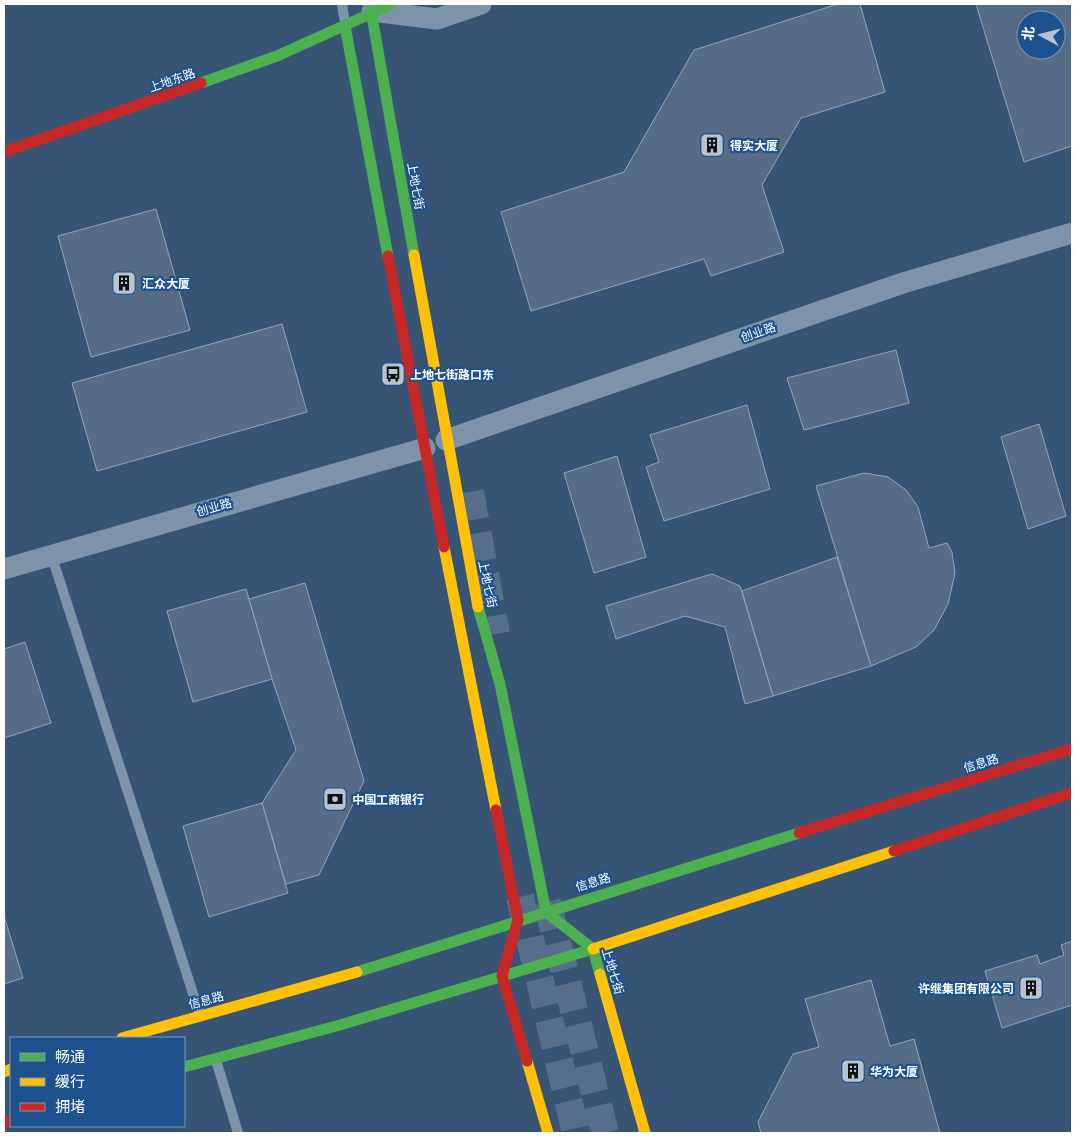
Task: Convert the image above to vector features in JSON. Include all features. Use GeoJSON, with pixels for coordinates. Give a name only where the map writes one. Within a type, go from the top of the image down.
{"type":"FeatureCollection","features":[{"type":"Feature","properties":{"kind":"main road"},"geometry":{"type":"LineString","coordinates":[[374,6],[392,4]]}},
{"type":"Feature","properties":{"kind":"main road","name":"上地东路"},"geometry":{"type":"LineString","coordinates":[[4,152],[209,82],[277,56],[345,26],[374,6]]}},
{"type":"Feature","properties":{"kind":"main road","name":"上地七街"},"geometry":{"type":"LineString","coordinates":[[374,6],[446,440],[475,596],[500,684],[546,912],[593,949],[645,1133]]}},
{"type":"Feature","properties":{"kind":"main road"},"geometry":{"type":"LineString","coordinates":[[345,26],[425,448],[518,920],[502,976],[548,1133]]}},
{"type":"Feature","properties":{"kind":"main road","name":"信息路"},"geometry":{"type":"LineString","coordinates":[[126,1037],[321,983],[518,920],[1072,749]]}},
{"type":"Feature","properties":{"kind":"main road"},"geometry":{"type":"LineString","coordinates":[[185,1066],[340,1025],[593,949],[1072,793]]}},
{"type":"Feature","properties":{"kind":"street"},"geometry":{"type":"LineString","coordinates":[[374,6],[437,19],[481,4]]}},
{"type":"Feature","properties":{"kind":"street","name":"创业路"},"geometry":{"type":"LineString","coordinates":[[446,440],[903,283],[1072,233]]}},
{"type":"Feature","properties":{"kind":"street","name":"创业路"},"geometry":{"type":"LineString","coordinates":[[4,569],[425,448]]}},
{"type":"Feature","properties":{"kind":"lane"},"geometry":{"type":"LineString","coordinates":[[342,4],[345,26]]}},
{"type":"Feature","properties":{"kind":"lane"},"geometry":{"type":"LineString","coordinates":[[51,554],[200,1016]]}},
{"type":"Feature","properties":{"kind":"lane"},"geometry":{"type":"LineString","coordinates":[[215,1057],[238,1133]]}},
{"type":"Feature","properties":{"kind":"building","name":"得实大厦"},"geometry":{"type":"Polygon","coordinates":[[[838,4],[860,4],[885,92],[801,118],[762,185],[784,252],[711,276],[704,259],[531,311],[501,212],[624,172],[694,50],[838,4]]]}},
{"type":"Feature","properties":{"kind":"building"},"geometry":{"type":"Polygon","coordinates":[[[976,4],[1072,4],[1072,146],[1024,162],[976,4]]]}},
{"type":"Feature","properties":{"kind":"building","name":"汇众大厦"},"geometry":{"type":"Polygon","coordinates":[[[156,209],[190,330],[91,357],[58,236],[156,209]]]}},
{"type":"Feature","properties":{"kind":"building"},"geometry":{"type":"Polygon","coordinates":[[[282,324],[307,412],[97,471],[72,383],[282,324]]]}},
{"type":"Feature","properties":{"kind":"building"},"geometry":{"type":"Polygon","coordinates":[[[896,350],[909,403],[804,430],[787,378],[896,350]]]}},
{"type":"Feature","properties":{"kind":"building"},"geometry":{"type":"Polygon","coordinates":[[[747,405],[770,489],[664,521],[646,467],[659,462],[650,435],[747,405]]]}},
{"type":"Feature","properties":{"kind":"building"},"geometry":{"type":"Polygon","coordinates":[[[1039,424],[1066,516],[1028,529],[1001,437],[1039,424]]]}},
{"type":"Feature","properties":{"kind":"building"},"geometry":{"type":"Polygon","coordinates":[[[617,456],[646,557],[594,573],[564,473],[617,456]]]}},
{"type":"Feature","properties":{"kind":"building"},"geometry":{"type":"Polygon","coordinates":[[[864,473],[888,477],[906,490],[918,507],[929,548],[947,543],[952,552],[955,573],[948,604],[934,630],[916,647],[871,666],[816,486],[864,473]]]}},
{"type":"Feature","properties":{"kind":"building"},"geometry":{"type":"Polygon","coordinates":[[[837,557],[871,666],[773,696],[742,591],[837,557]]]}},
{"type":"Feature","properties":{"kind":"building"},"geometry":{"type":"Polygon","coordinates":[[[712,574],[740,586],[773,696],[745,704],[725,627],[685,616],[616,639],[606,606],[712,574]]]}},
{"type":"Feature","properties":{"kind":"building"},"geometry":{"type":"Polygon","coordinates":[[[305,583],[364,781],[319,875],[286,884],[262,803],[296,750],[272,679],[249,599],[305,583]]]}},
{"type":"Feature","properties":{"kind":"building"},"geometry":{"type":"Polygon","coordinates":[[[246,589],[272,679],[193,702],[167,611],[246,589]]]}},
{"type":"Feature","properties":{"kind":"building"},"geometry":{"type":"Polygon","coordinates":[[[25,642],[51,723],[4,738],[4,649],[25,642]]]}},
{"type":"Feature","properties":{"kind":"building"},"geometry":{"type":"Polygon","coordinates":[[[262,803],[288,893],[209,917],[183,826],[262,803]]]}},
{"type":"Feature","properties":{"kind":"building"},"geometry":{"type":"Polygon","coordinates":[[[4,916],[23,978],[4,984],[4,916]]]}},
{"type":"Feature","properties":{"kind":"building","name":"许继集团有限公司"},"geometry":{"type":"Polygon","coordinates":[[[1072,941],[1072,1005],[1002,1028],[985,971],[1037,955],[1040,964],[1064,955],[1061,945],[1072,941]]]}},
{"type":"Feature","properties":{"kind":"building","name":"华为大厦"},"geometry":{"type":"Polygon","coordinates":[[[871,980],[890,1046],[914,1039],[940,1133],[761,1133],[758,1122],[793,1054],[819,1047],[805,999],[871,980]]]}},
{"type":"Feature","properties":{"kind":"tunnel"},"geometry":{"type":"LineString","coordinates":[[470,492],[496,634]]}},
{"type":"Feature","properties":{"kind":"tunnel"},"geometry":{"type":"LineString","coordinates":[[520,897],[576,1133]]}},
{"type":"Feature","properties":{"kind":"tunnel"},"geometry":{"type":"LineString","coordinates":[[547,902],[605,1133]]}},
{"type":"Feature","properties":{"kind":"traffic: fast"},"geometry":{"type":"LineString","coordinates":[[201,83],[277,56],[392,4]]}},
{"type":"Feature","properties":{"kind":"traffic: fast"},"geometry":{"type":"LineString","coordinates":[[371,11],[414,255]]}},
{"type":"Feature","properties":{"kind":"traffic: fast"},"geometry":{"type":"LineString","coordinates":[[345,26],[388,256]]}},
{"type":"Feature","properties":{"kind":"traffic: fast"},"geometry":{"type":"LineString","coordinates":[[478,607],[500,684],[546,912],[593,949],[600,974]]}},
{"type":"Feature","properties":{"kind":"traffic: fast"},"geometry":{"type":"LineString","coordinates":[[357,972],[799,833]]}},
{"type":"Feature","properties":{"kind":"traffic: fast"},"geometry":{"type":"LineString","coordinates":[[185,1067],[340,1025],[593,949]]}},
{"type":"Feature","properties":{"kind":"traffic: slow"},"geometry":{"type":"LineString","coordinates":[[414,255],[478,607]]}},
{"type":"Feature","properties":{"kind":"traffic: slow"},"geometry":{"type":"LineString","coordinates":[[444,547],[496,810]]}},
{"type":"Feature","properties":{"kind":"traffic: slow"},"geometry":{"type":"LineString","coordinates":[[593,949],[894,851]]}},
{"type":"Feature","properties":{"kind":"traffic: slow"},"geometry":{"type":"LineString","coordinates":[[126,1037],[357,972]]}},
{"type":"Feature","properties":{"kind":"traffic: slow"},"geometry":{"type":"LineString","coordinates":[[600,974],[645,1133]]}},
{"type":"Feature","properties":{"kind":"traffic: slow"},"geometry":{"type":"LineString","coordinates":[[527,1061],[548,1133]]}},
{"type":"Feature","properties":{"kind":"traffic: slow"},"geometry":{"type":"LineString","coordinates":[[4,1072],[10,1069]]}},
{"type":"Feature","properties":{"kind":"traffic: jam"},"geometry":{"type":"LineString","coordinates":[[4,152],[201,83]]}},
{"type":"Feature","properties":{"kind":"traffic: jam"},"geometry":{"type":"LineString","coordinates":[[388,256],[444,547]]}},
{"type":"Feature","properties":{"kind":"traffic: jam"},"geometry":{"type":"LineString","coordinates":[[799,833],[1072,749]]}},
{"type":"Feature","properties":{"kind":"traffic: jam"},"geometry":{"type":"LineString","coordinates":[[894,851],[1072,793]]}},
{"type":"Feature","properties":{"kind":"traffic: jam"},"geometry":{"type":"LineString","coordinates":[[496,810],[518,920],[502,976],[527,1061]]}},
{"type":"Feature","properties":{"kind":"traffic: jam"},"geometry":{"type":"LineString","coordinates":[[4,1123],[10,1120]]}},
{"type":"Feature","properties":{"kind":"place","name":"得实大厦"},"geometry":{"type":"Point","coordinates":[712,145]}},
{"type":"Feature","properties":{"kind":"place","name":"汇众大厦"},"geometry":{"type":"Point","coordinates":[124,283]}},
{"type":"Feature","properties":{"kind":"place","name":"上地七街路口东"},"geometry":{"type":"Point","coordinates":[393,374]}},
{"type":"Feature","properties":{"kind":"place","name":"中国工商银行"},"geometry":{"type":"Point","coordinates":[335,799]}},
{"type":"Feature","properties":{"kind":"place","name":"许继集团有限公司"},"geometry":{"type":"Point","coordinates":[1031,988]}},
{"type":"Feature","properties":{"kind":"place","name":"华为大厦"},"geometry":{"type":"Point","coordinates":[853,1071]}}]}
